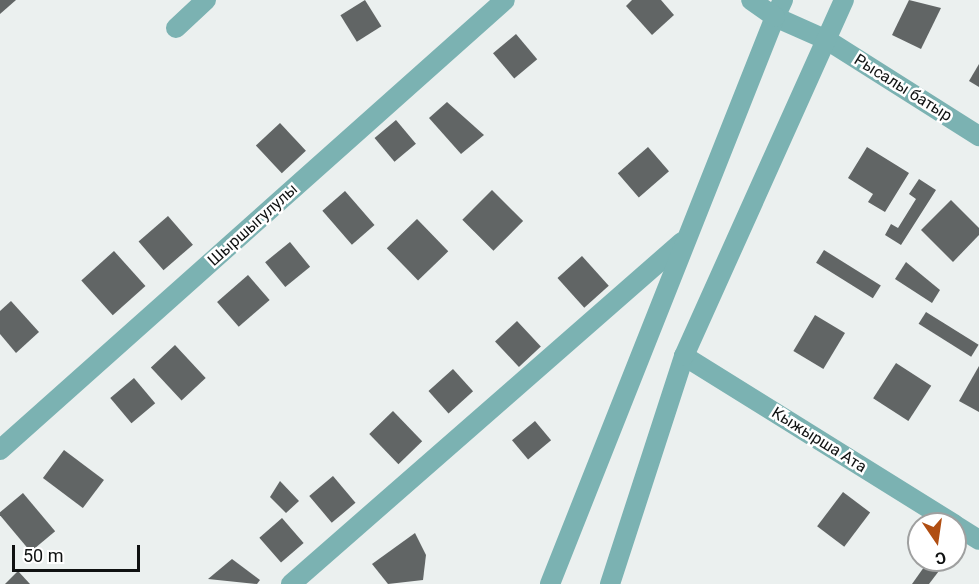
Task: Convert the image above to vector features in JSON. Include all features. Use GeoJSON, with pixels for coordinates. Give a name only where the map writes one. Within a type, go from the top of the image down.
{"type":"FeatureCollection","features":[{"type":"Feature","properties":{"kind":"street"},"geometry":{"type":"LineString","coordinates":[[176,28],[206,0]]}},
{"type":"Feature","properties":{"kind":"street","name":"Шыршыгулулы"},"geometry":{"type":"LineString","coordinates":[[0,450],[505,0]]}},
{"type":"Feature","properties":{"kind":"street","name":"Рысалы батыр"},"geometry":{"type":"LineString","coordinates":[[751,0],[779,9],[979,136]]}},
{"type":"Feature","properties":{"kind":"street"},"geometry":{"type":"LineString","coordinates":[[610,584],[684,356],[844,0]]}},
{"type":"Feature","properties":{"kind":"street"},"geometry":{"type":"LineString","coordinates":[[550,584],[577,526],[684,240],[779,9]]}},
{"type":"Feature","properties":{"kind":"street"},"geometry":{"type":"LineString","coordinates":[[291,584],[684,240]]}},
{"type":"Feature","properties":{"kind":"street","name":"Кыжырша Ата"},"geometry":{"type":"LineString","coordinates":[[684,356],[935,512]]}},
{"type":"Feature","properties":{"kind":"building"},"geometry":{"type":"Polygon","coordinates":[[[0,0],[16,0],[0,14],[0,0]]]}},
{"type":"Feature","properties":{"kind":"building"},"geometry":{"type":"Polygon","coordinates":[[[365,0],[381,26],[357,42],[340,15],[365,0]]]}},
{"type":"Feature","properties":{"kind":"building"},"geometry":{"type":"Polygon","coordinates":[[[632,0],[661,0],[674,15],[652,35],[626,6],[632,0]]]}},
{"type":"Feature","properties":{"kind":"building"},"geometry":{"type":"Polygon","coordinates":[[[909,0],[941,8],[921,49],[892,35],[909,0]]]}},
{"type":"Feature","properties":{"kind":"building"},"geometry":{"type":"Polygon","coordinates":[[[516,34],[537,59],[514,79],[493,53],[516,34]]]}},
{"type":"Feature","properties":{"kind":"building"},"geometry":{"type":"Polygon","coordinates":[[[979,64],[979,87],[969,81],[979,64]]]}},
{"type":"Feature","properties":{"kind":"building"},"geometry":{"type":"Polygon","coordinates":[[[447,102],[484,135],[461,154],[429,118],[447,102]]]}},
{"type":"Feature","properties":{"kind":"building"},"geometry":{"type":"Polygon","coordinates":[[[396,120],[416,144],[394,162],[375,138],[396,120]]]}},
{"type":"Feature","properties":{"kind":"building"},"geometry":{"type":"Polygon","coordinates":[[[280,123],[306,151],[282,173],[256,146],[280,123]]]}},
{"type":"Feature","properties":{"kind":"building"},"geometry":{"type":"Polygon","coordinates":[[[648,147],[669,171],[639,197],[618,173],[648,147]]]}},
{"type":"Feature","properties":{"kind":"building"},"geometry":{"type":"Polygon","coordinates":[[[867,147],[909,173],[885,212],[868,202],[873,194],[848,178],[867,147]]]}},
{"type":"Feature","properties":{"kind":"building"},"geometry":{"type":"Polygon","coordinates":[[[919,179],[936,190],[901,245],[885,235],[891,224],[898,228],[916,199],[909,194],[919,179]]]}},
{"type":"Feature","properties":{"kind":"building"},"geometry":{"type":"Polygon","coordinates":[[[492,190],[523,221],[493,251],[462,220],[492,190]]]}},
{"type":"Feature","properties":{"kind":"building"},"geometry":{"type":"Polygon","coordinates":[[[345,191],[375,225],[352,245],[322,211],[345,191]]]}},
{"type":"Feature","properties":{"kind":"building"},"geometry":{"type":"Polygon","coordinates":[[[951,200],[979,228],[979,235],[953,262],[921,230],[951,200]]]}},
{"type":"Feature","properties":{"kind":"building"},"geometry":{"type":"Polygon","coordinates":[[[168,216],[193,245],[163,270],[139,242],[168,216]]]}},
{"type":"Feature","properties":{"kind":"building"},"geometry":{"type":"Polygon","coordinates":[[[417,219],[448,251],[418,281],[387,248],[417,219]]]}},
{"type":"Feature","properties":{"kind":"building"},"geometry":{"type":"Polygon","coordinates":[[[290,242],[310,267],[285,287],[265,262],[290,242]]]}},
{"type":"Feature","properties":{"kind":"building"},"geometry":{"type":"Polygon","coordinates":[[[824,250],[881,286],[873,298],[816,263],[824,250]]]}},
{"type":"Feature","properties":{"kind":"building"},"geometry":{"type":"Polygon","coordinates":[[[114,251],[145,286],[113,315],[81,280],[114,251]]]}},
{"type":"Feature","properties":{"kind":"building"},"geometry":{"type":"Polygon","coordinates":[[[582,256],[609,286],[584,308],[557,278],[582,256]]]}},
{"type":"Feature","properties":{"kind":"building"},"geometry":{"type":"Polygon","coordinates":[[[906,262],[940,290],[932,303],[895,279],[906,262]]]}},
{"type":"Feature","properties":{"kind":"building"},"geometry":{"type":"Polygon","coordinates":[[[248,275],[270,300],[239,327],[217,302],[248,275]]]}},
{"type":"Feature","properties":{"kind":"building"},"geometry":{"type":"Polygon","coordinates":[[[11,301],[39,332],[16,353],[0,334],[0,311],[11,301]]]}},
{"type":"Feature","properties":{"kind":"building"},"geometry":{"type":"Polygon","coordinates":[[[926,312],[979,345],[971,357],[919,324],[926,312]]]}},
{"type":"Feature","properties":{"kind":"building"},"geometry":{"type":"Polygon","coordinates":[[[815,315],[845,333],[823,369],[793,351],[815,315]]]}},
{"type":"Feature","properties":{"kind":"building"},"geometry":{"type":"Polygon","coordinates":[[[517,321],[541,347],[519,367],[495,341],[517,321]]]}},
{"type":"Feature","properties":{"kind":"building"},"geometry":{"type":"Polygon","coordinates":[[[175,345],[206,378],[182,400],[151,368],[175,345]]]}},
{"type":"Feature","properties":{"kind":"building"},"geometry":{"type":"Polygon","coordinates":[[[896,363],[931,386],[908,421],[873,398],[896,363]]]}},
{"type":"Feature","properties":{"kind":"building"},"geometry":{"type":"Polygon","coordinates":[[[979,366],[979,412],[959,401],[979,366]]]}},
{"type":"Feature","properties":{"kind":"building"},"geometry":{"type":"Polygon","coordinates":[[[453,369],[473,391],[449,413],[428,391],[453,369]]]}},
{"type":"Feature","properties":{"kind":"building"},"geometry":{"type":"Polygon","coordinates":[[[134,378],[155,403],[131,423],[110,398],[134,378]]]}},
{"type":"Feature","properties":{"kind":"building"},"geometry":{"type":"Polygon","coordinates":[[[393,411],[422,441],[398,464],[369,434],[393,411]]]}},
{"type":"Feature","properties":{"kind":"building"},"geometry":{"type":"Polygon","coordinates":[[[535,421],[551,440],[528,459],[512,440],[535,421]]]}},
{"type":"Feature","properties":{"kind":"building"},"geometry":{"type":"Polygon","coordinates":[[[64,450],[104,480],[83,508],[43,478],[64,450]]]}},
{"type":"Feature","properties":{"kind":"building"},"geometry":{"type":"Polygon","coordinates":[[[333,476],[355,503],[332,523],[309,496],[333,476]]]}},
{"type":"Feature","properties":{"kind":"building"},"geometry":{"type":"Polygon","coordinates":[[[280,481],[299,501],[286,513],[270,497],[280,481]]]}},
{"type":"Feature","properties":{"kind":"building"},"geometry":{"type":"Polygon","coordinates":[[[843,492],[870,512],[844,547],[817,526],[843,492]]]}},
{"type":"Feature","properties":{"kind":"building"},"geometry":{"type":"Polygon","coordinates":[[[23,493],[55,531],[31,552],[0,515],[0,512],[23,493]]]}},
{"type":"Feature","properties":{"kind":"building"},"geometry":{"type":"Polygon","coordinates":[[[282,518],[304,543],[281,563],[259,538],[282,518]]]}},
{"type":"Feature","properties":{"kind":"building"},"geometry":{"type":"Polygon","coordinates":[[[415,533],[426,555],[423,580],[388,584],[372,564],[415,533]]]}},
{"type":"Feature","properties":{"kind":"building"},"geometry":{"type":"Polygon","coordinates":[[[232,559],[260,580],[257,584],[208,579],[232,559]]]}},
{"type":"Feature","properties":{"kind":"building"},"geometry":{"type":"Polygon","coordinates":[[[18,571],[30,584],[5,584],[18,571]]]}},
{"type":"Feature","properties":{"kind":"building"},"geometry":{"type":"Polygon","coordinates":[[[920,572],[938,572],[929,584],[912,584],[920,572]]]}}]}
